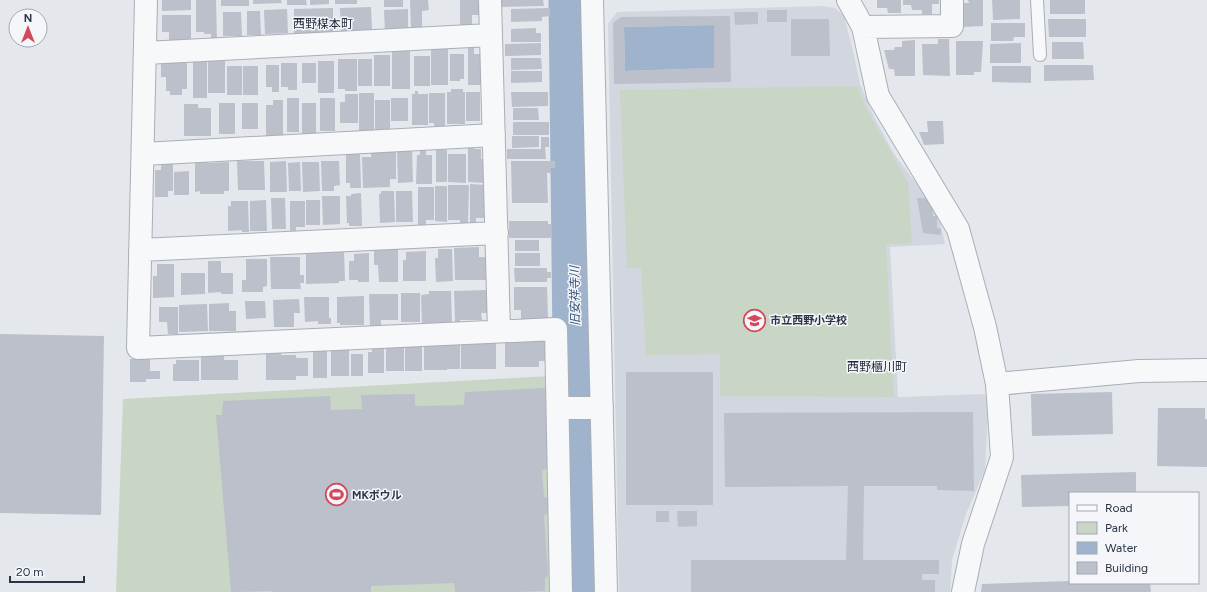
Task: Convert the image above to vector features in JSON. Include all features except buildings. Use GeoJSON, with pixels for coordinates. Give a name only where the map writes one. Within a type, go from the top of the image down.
{"type":"FeatureCollection","features":[{"type":"Feature","properties":{"kind":"street"},"geometry":{"type":"LineString","coordinates":[[146,0],[138,348],[556,329],[561,592]]}},
{"type":"Feature","properties":{"kind":"street"},"geometry":{"type":"LineString","coordinates":[[490,0],[499,331]]}},
{"type":"Feature","properties":{"kind":"street"},"geometry":{"type":"LineString","coordinates":[[592,0],[606,592]]}},
{"type":"Feature","properties":{"kind":"street"},"geometry":{"type":"LineString","coordinates":[[848,0],[863,27],[878,96],[958,228],[985,326],[997,384],[1002,457],[973,544],[963,592]]}},
{"type":"Feature","properties":{"kind":"street"},"geometry":{"type":"LineString","coordinates":[[863,27],[952,26],[952,0]]}},
{"type":"Feature","properties":{"kind":"street"},"geometry":{"type":"LineString","coordinates":[[145,53],[490,35]]}},
{"type":"Feature","properties":{"kind":"street"},"geometry":{"type":"LineString","coordinates":[[143,154],[494,136]]}},
{"type":"Feature","properties":{"kind":"street"},"geometry":{"type":"LineString","coordinates":[[140,250],[497,234]]}},
{"type":"Feature","properties":{"kind":"street"},"geometry":{"type":"LineString","coordinates":[[997,384],[1139,371],[1207,370]]}},
{"type":"Feature","properties":{"kind":"street"},"geometry":{"type":"LineString","coordinates":[[558,408],[602,408]]}},
{"type":"Feature","properties":{"kind":"lane"},"geometry":{"type":"LineString","coordinates":[[1037,0],[1040,55]]}},
{"type":"Feature","properties":{"kind":"shaded area","name":"市立西野小学校"},"geometry":{"type":"Polygon","coordinates":[[[822,6],[835,8],[844,16],[860,84],[874,117],[894,154],[931,203],[940,221],[945,244],[890,247],[898,397],[985,394],[988,410],[985,470],[966,514],[952,560],[950,592],[619,592],[608,24],[617,12],[822,6]]]}},
{"type":"Feature","properties":{"kind":"green space"},"geometry":{"type":"Polygon","coordinates":[[[858,86],[865,106],[908,183],[912,243],[886,245],[894,397],[720,396],[720,354],[646,355],[641,268],[627,268],[620,90],[858,86]]]}},
{"type":"Feature","properties":{"kind":"green space","name":"MKボウル"},"geometry":{"type":"Polygon","coordinates":[[[551,376],[553,592],[116,592],[123,399],[551,376]]]}},
{"type":"Feature","properties":{"kind":"water"},"geometry":{"type":"Polygon","coordinates":[[[714,25],[714,68],[625,71],[624,27],[714,25]]]}},
{"type":"Feature","properties":{"kind":"waterway","name":"旧安祥寺川"},"geometry":{"type":"LineString","coordinates":[[571,0],[576,425],[572,592]]}},
{"type":"Feature","properties":{"kind":"place","name":"市立西野小学校"},"geometry":{"type":"Point","coordinates":[754,320]}},
{"type":"Feature","properties":{"kind":"place","name":"MKボウル"},"geometry":{"type":"Point","coordinates":[336,495]}},
{"type":"Feature","properties":{"kind":"district","name":"西野楳本町"},"geometry":{"type":"Point","coordinates":[323,24]}},
{"type":"Feature","properties":{"kind":"district","name":"西野櫃川町"},"geometry":{"type":"Point","coordinates":[877,367]}}]}
